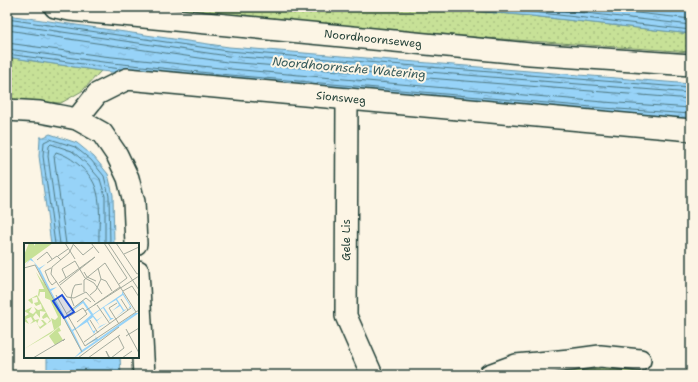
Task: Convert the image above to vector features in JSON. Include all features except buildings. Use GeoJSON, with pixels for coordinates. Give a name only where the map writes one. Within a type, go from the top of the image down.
{"type":"FeatureCollection","features":[{"type":"Feature","properties":{"kind":"street","name":"Noordhoornseweg"},"geometry":{"type":"LineString","coordinates":[[55,7],[530,54],[691,65]]}},
{"type":"Feature","properties":{"kind":"street","name":"Sionsweg"},"geometry":{"type":"LineString","coordinates":[[77,119],[97,94],[127,79],[691,130]]}},
{"type":"Feature","properties":{"kind":"street","name":"Gele Lis"},"geometry":{"type":"LineString","coordinates":[[347,99],[346,316],[372,375]]}},
{"type":"Feature","properties":{"kind":"street"},"geometry":{"type":"LineString","coordinates":[[7,110],[40,112],[77,119],[102,133],[117,154],[128,178],[134,202],[136,243]]}},
{"type":"Feature","properties":{"kind":"street"},"geometry":{"type":"LineString","coordinates":[[139,288],[144,375]]}},
{"type":"Feature","properties":{"kind":"street"},"geometry":{"type":"LineString","coordinates":[[489,375],[516,364],[600,356],[640,360]]}},
{"type":"Feature","properties":{"kind":"green space"},"geometry":{"type":"Polygon","coordinates":[[[134,7],[429,7],[531,16],[691,34],[691,52],[486,38],[134,7]]]}},
{"type":"Feature","properties":{"kind":"green space"},"geometry":{"type":"Polygon","coordinates":[[[7,57],[101,71],[82,91],[61,103],[7,100],[7,57]]]}},
{"type":"Feature","properties":{"kind":"green space"},"geometry":{"type":"Polygon","coordinates":[[[602,368],[664,375],[545,375],[602,368]]]}},
{"type":"Feature","properties":{"kind":"water"},"geometry":{"type":"Polygon","coordinates":[[[429,7],[691,7],[691,34],[531,16],[429,7]]]}},
{"type":"Feature","properties":{"kind":"water","name":"Noordhoornsche Watering"},"geometry":{"type":"Polygon","coordinates":[[[7,15],[229,47],[691,84],[691,123],[219,83],[101,71],[7,57],[7,15]]]}},
{"type":"Feature","properties":{"kind":"water"},"geometry":{"type":"Polygon","coordinates":[[[50,134],[77,143],[94,157],[108,174],[113,195],[114,243],[51,243],[39,156],[40,137],[50,134]]]}},
{"type":"Feature","properties":{"kind":"water"},"geometry":{"type":"Polygon","coordinates":[[[47,358],[120,358],[121,375],[47,375],[47,358]]]}}]}
